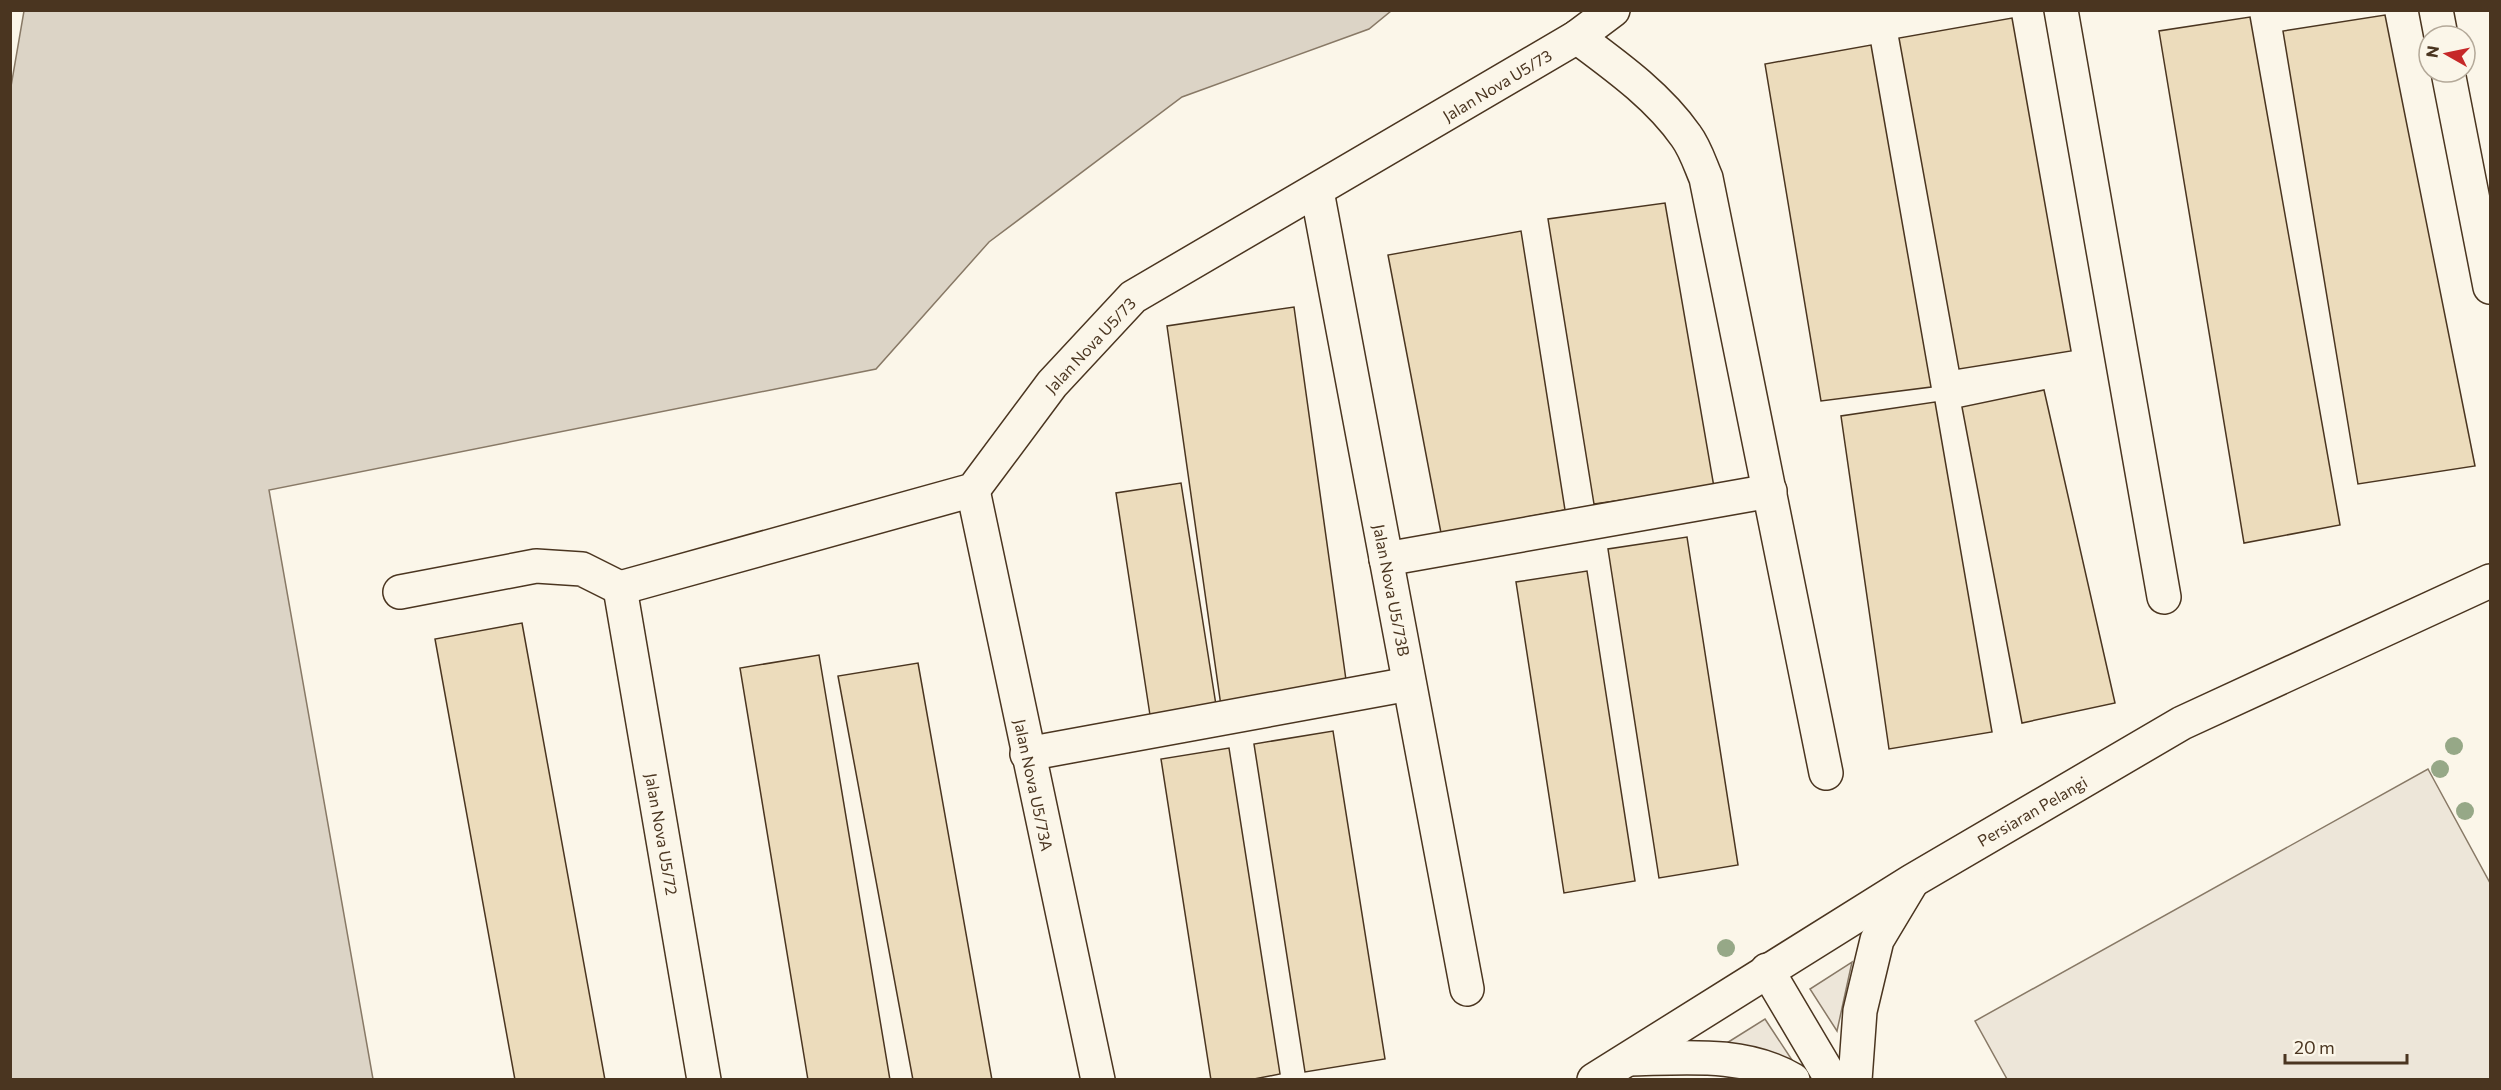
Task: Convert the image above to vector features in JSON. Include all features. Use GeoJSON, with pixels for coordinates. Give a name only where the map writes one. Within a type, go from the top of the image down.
{"type":"FeatureCollection","features":[{"type":"Feature","properties":{"kind":"street","name":"Jalan Nova U5/73"},"geometry":{"type":"LineString","coordinates":[[973,490],[1052,384],[1133,297],[1317,192],[1577,37],[1613,10]]}},
{"type":"Feature","properties":{"kind":"street"},"geometry":{"type":"LineString","coordinates":[[2061,10],[2164,597]]}},
{"type":"Feature","properties":{"kind":"street"},"geometry":{"type":"LineString","coordinates":[[1577,37],[1615,65],[1658,102],[1687,137],[1707,178],[1826,773]]}},
{"type":"Feature","properties":{"kind":"street"},"geometry":{"type":"LineString","coordinates":[[2450,84],[2490,287]]}},
{"type":"Feature","properties":{"kind":"street","name":"Jalan Nova U5/73B"},"geometry":{"type":"LineString","coordinates":[[1317,192],[1467,989]]}},
{"type":"Feature","properties":{"kind":"street"},"geometry":{"type":"LineString","coordinates":[[400,592],[536,566],[582,569],[620,588],[973,490]]}},
{"type":"Feature","properties":{"kind":"street","name":"Jalan Nova U5/73A"},"geometry":{"type":"LineString","coordinates":[[973,490],[1027,754],[1098,1080]]}},
{"type":"Feature","properties":{"kind":"street"},"geometry":{"type":"LineString","coordinates":[[1386,559],[1770,491]]}},
{"type":"Feature","properties":{"kind":"street","name":"Persiaran Pelangi"},"geometry":{"type":"LineString","coordinates":[[1594,1080],[1912,881],[2182,723],[2490,581]]}},
{"type":"Feature","properties":{"kind":"street","name":"Jalan Nova U5/72"},"geometry":{"type":"LineString","coordinates":[[620,588],[704,1080]]}},
{"type":"Feature","properties":{"kind":"street"},"geometry":{"type":"LineString","coordinates":[[1027,754],[1409,684]]}},
{"type":"Feature","properties":{"kind":"street"},"geometry":{"type":"LineString","coordinates":[[1855,1080],[1860,1011],[1877,940],[1912,881]]}},
{"type":"Feature","properties":{"kind":"street"},"geometry":{"type":"LineString","coordinates":[[1767,970],[1832,1080]]}},
{"type":"Feature","properties":{"kind":"street"},"geometry":{"type":"LineString","coordinates":[[1629,1059],[1715,1057],[1773,1068],[1793,1080]]}},
{"type":"Feature","properties":{"kind":"shaded area"},"geometry":{"type":"Polygon","coordinates":[[[24,10],[1391,11],[1369,29],[1182,97],[989,242],[876,369],[269,490],[373,1079],[11,1080],[10,92],[24,10]]]}},
{"type":"Feature","properties":{"kind":"shaded area"},"geometry":{"type":"Polygon","coordinates":[[[2428,769],[2490,883],[2490,1079],[2007,1079],[1975,1021],[2428,769]]]}},
{"type":"Feature","properties":{"kind":"shaded area"},"geometry":{"type":"Polygon","coordinates":[[[1852,962],[1837,1031],[1810,989],[1852,962]]]}},
{"type":"Feature","properties":{"kind":"shaded area"},"geometry":{"type":"Polygon","coordinates":[[[1765,1019],[1792,1060],[1722,1046],[1765,1019]]]}},
{"type":"Feature","properties":{"kind":"building"},"geometry":{"type":"Polygon","coordinates":[[[2385,15],[2475,466],[2358,484],[2283,31],[2385,15]]]}},
{"type":"Feature","properties":{"kind":"building"},"geometry":{"type":"Polygon","coordinates":[[[2250,17],[2340,525],[2244,543],[2159,31],[2250,17]]]}},
{"type":"Feature","properties":{"kind":"building"},"geometry":{"type":"Polygon","coordinates":[[[2012,18],[2071,351],[1959,369],[1899,38],[2012,18]]]}},
{"type":"Feature","properties":{"kind":"building"},"geometry":{"type":"Polygon","coordinates":[[[1871,45],[1931,387],[1821,401],[1765,64],[1871,45]]]}},
{"type":"Feature","properties":{"kind":"building"},"geometry":{"type":"Polygon","coordinates":[[[1665,203],[1714,487],[1594,504],[1548,219],[1665,203]]]}},
{"type":"Feature","properties":{"kind":"building"},"geometry":{"type":"Polygon","coordinates":[[[1521,231],[1565,510],[1441,533],[1388,255],[1521,231]]]}},
{"type":"Feature","properties":{"kind":"building"},"geometry":{"type":"Polygon","coordinates":[[[1294,307],[1347,687],[1221,706],[1167,326],[1294,307]]]}},
{"type":"Feature","properties":{"kind":"building"},"geometry":{"type":"Polygon","coordinates":[[[2044,390],[2115,703],[2022,723],[1962,407],[2044,390]]]}},
{"type":"Feature","properties":{"kind":"building"},"geometry":{"type":"Polygon","coordinates":[[[1935,402],[1992,732],[1889,749],[1841,416],[1935,402]]]}},
{"type":"Feature","properties":{"kind":"building"},"geometry":{"type":"Polygon","coordinates":[[[1181,483],[1216,705],[1150,715],[1116,493],[1181,483]]]}},
{"type":"Feature","properties":{"kind":"building"},"geometry":{"type":"Polygon","coordinates":[[[1687,537],[1738,865],[1659,878],[1608,549],[1687,537]]]}},
{"type":"Feature","properties":{"kind":"building"},"geometry":{"type":"Polygon","coordinates":[[[1587,571],[1635,881],[1564,893],[1516,582],[1587,571]]]}},
{"type":"Feature","properties":{"kind":"building"},"geometry":{"type":"Polygon","coordinates":[[[522,623],[605,1080],[515,1080],[435,639],[522,623]]]}},
{"type":"Feature","properties":{"kind":"building"},"geometry":{"type":"Polygon","coordinates":[[[819,655],[890,1080],[808,1080],[740,668],[819,655]]]}},
{"type":"Feature","properties":{"kind":"building"},"geometry":{"type":"Polygon","coordinates":[[[918,663],[992,1080],[913,1080],[838,676],[918,663]]]}},
{"type":"Feature","properties":{"kind":"building"},"geometry":{"type":"Polygon","coordinates":[[[1333,731],[1385,1059],[1305,1072],[1254,744],[1333,731]]]}},
{"type":"Feature","properties":{"kind":"building"},"geometry":{"type":"Polygon","coordinates":[[[1229,748],[1280,1074],[1249,1080],[1211,1080],[1161,759],[1229,748]]]}}]}
